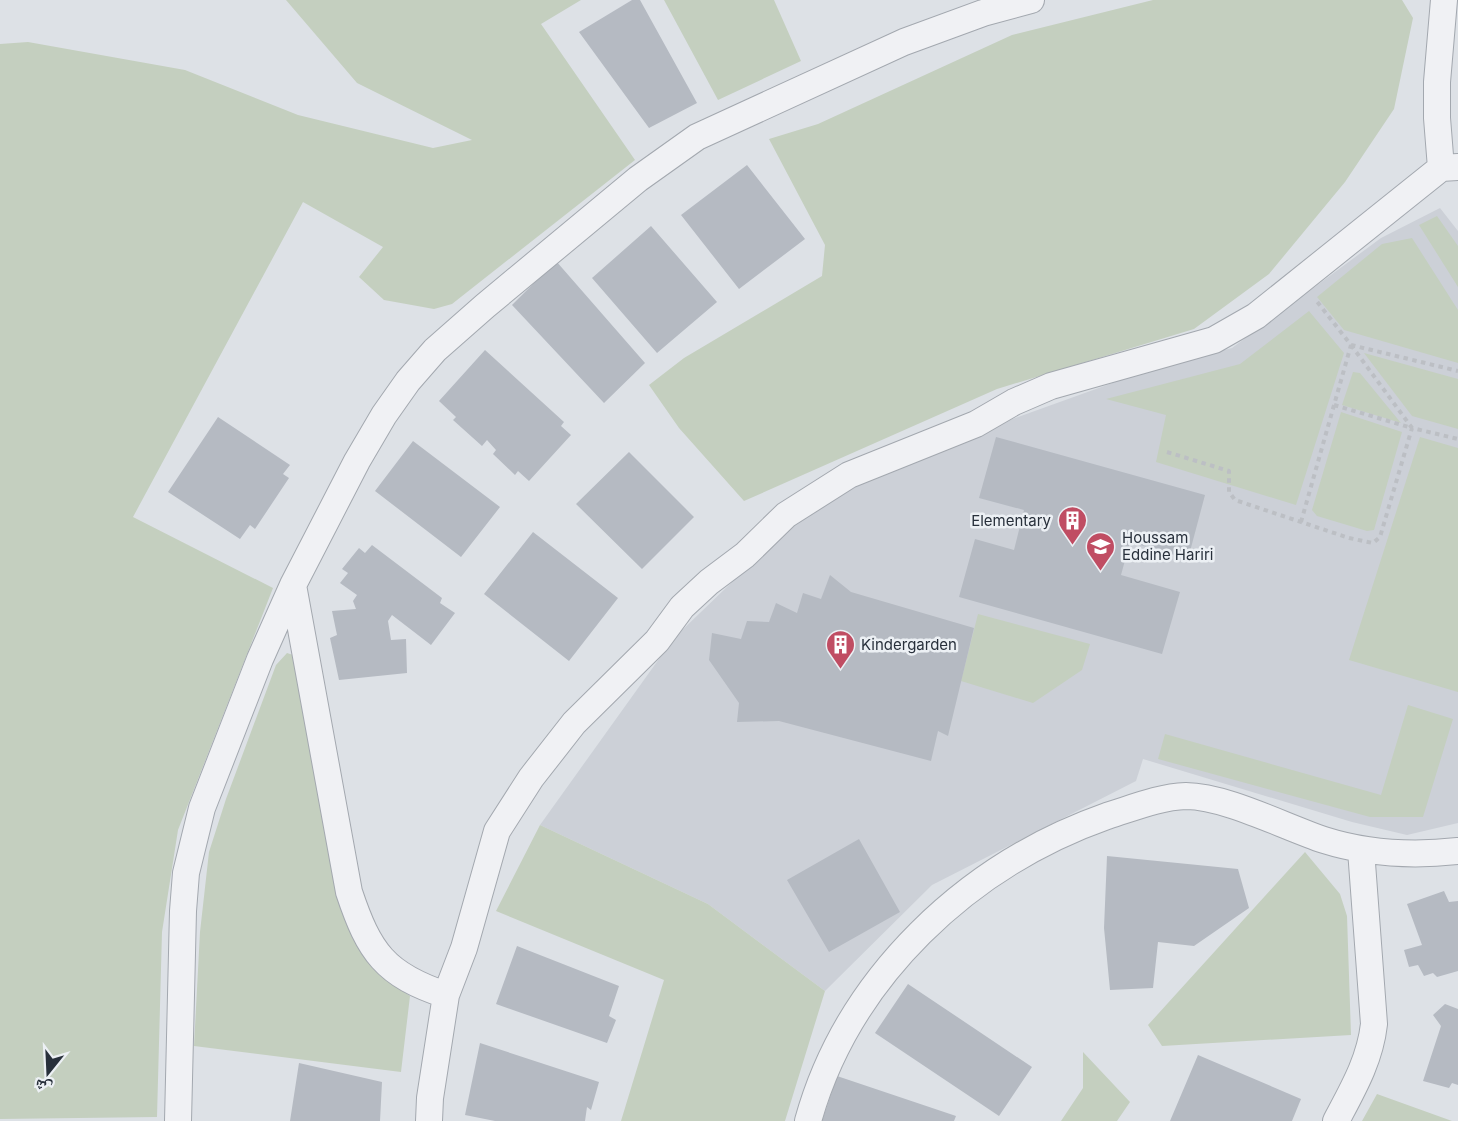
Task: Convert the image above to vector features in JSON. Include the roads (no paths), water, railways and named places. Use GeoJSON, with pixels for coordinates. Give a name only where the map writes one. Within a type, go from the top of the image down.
{"type":"FeatureCollection","features":[{"type":"Feature","properties":{"kind":"street"},"geometry":{"type":"LineString","coordinates":[[178,1121],[183,911],[186,873],[202,808],[260,659],[293,585],[357,461],[384,415],[408,381],[435,350],[638,179],[697,137],[893,47],[983,12],[1031,0]]}},
{"type":"Feature","properties":{"kind":"street"},"geometry":{"type":"LineString","coordinates":[[429,1121],[446,995],[464,948],[497,831],[531,777],[574,723],[657,641],[682,607],[745,555],[786,515],[849,476],[976,424],[1014,402],[1051,386],[1214,340],[1256,316],[1449,168],[1437,118],[1437,82],[1444,0]]}},
{"type":"Feature","properties":{"kind":"street"},"geometry":{"type":"LineString","coordinates":[[293,585],[349,892],[359,921],[373,948],[396,973],[419,986],[446,995]]}},
{"type":"Feature","properties":{"kind":"street"},"geometry":{"type":"LineString","coordinates":[[808,1121],[822,1078],[849,1022],[890,965],[919,934],[985,878],[1058,836],[1086,824],[1148,802],[1187,796],[1237,808],[1324,840],[1360,850],[1397,854],[1430,854],[1458,850]]}},
{"type":"Feature","properties":{"kind":"street"},"geometry":{"type":"LineString","coordinates":[[1336,1121],[1366,1060],[1372,1043],[1374,1024],[1360,850]]}},
{"type":"Feature","properties":{"kind":"place","name":"Elementary"},"geometry":{"type":"Point","coordinates":[1072,546]}},
{"type":"Feature","properties":{"kind":"place","name":"Houssam Eddine Hariri"},"geometry":{"type":"Point","coordinates":[1101,572]}},
{"type":"Feature","properties":{"kind":"place","name":"Kindergarden"},"geometry":{"type":"Point","coordinates":[840,670]}}]}
